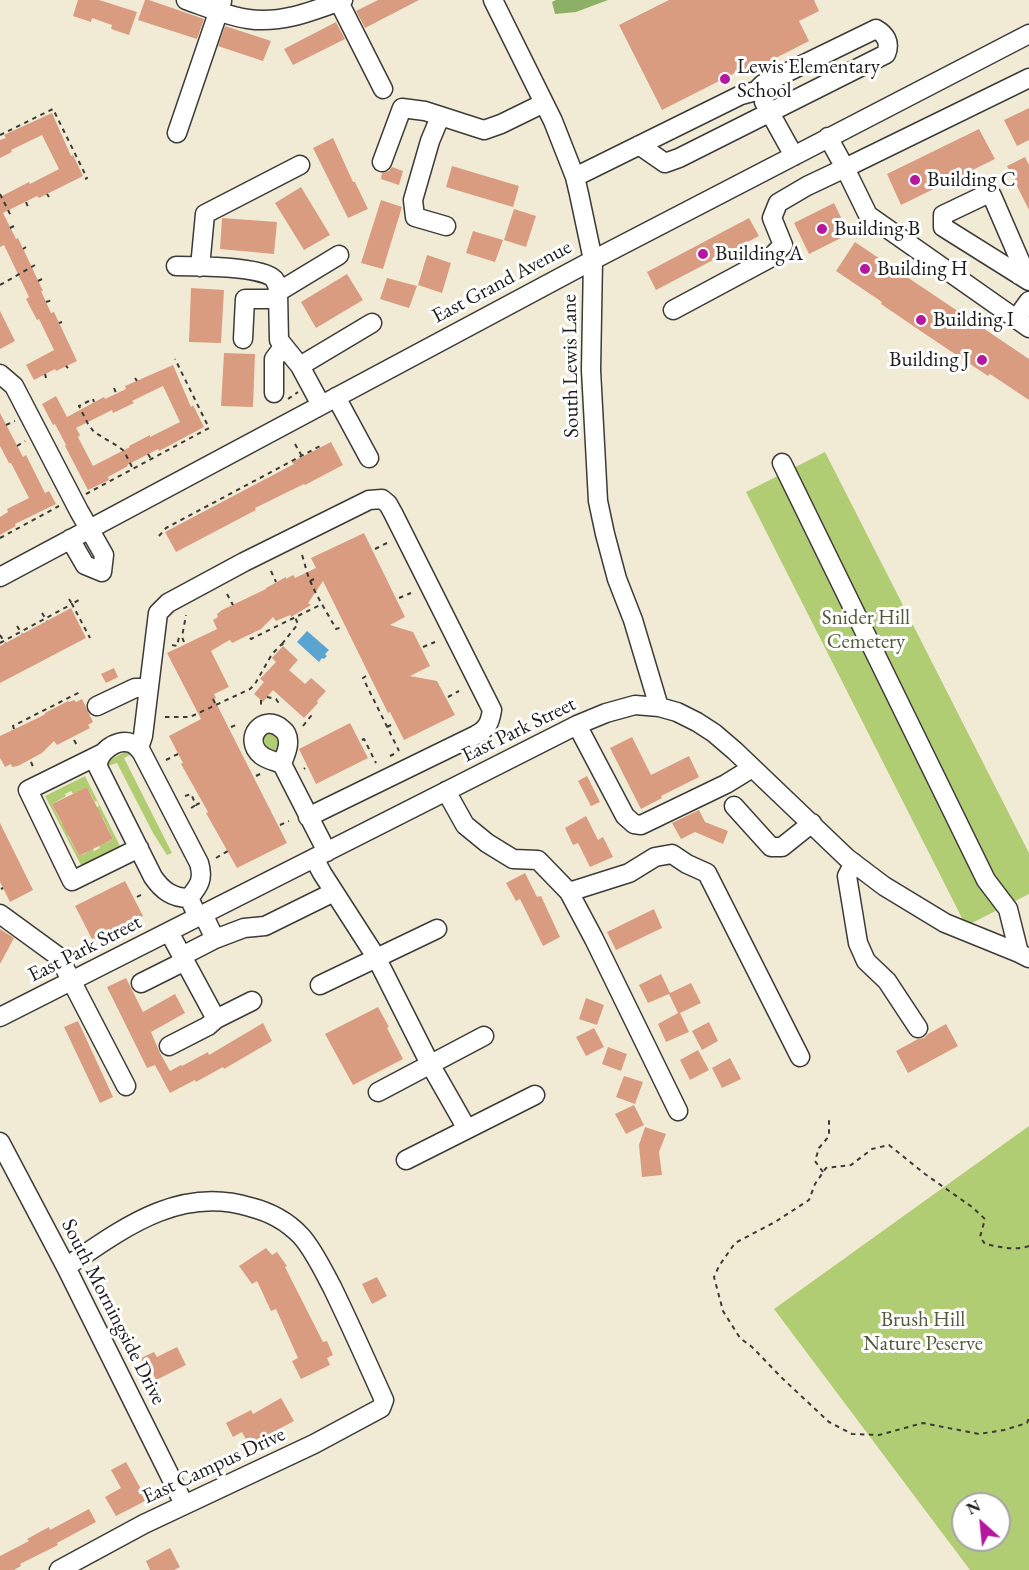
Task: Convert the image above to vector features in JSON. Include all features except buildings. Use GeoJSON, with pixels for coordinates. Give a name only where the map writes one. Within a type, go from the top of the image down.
{"type":"FeatureCollection","features":[{"type":"Feature","properties":{"kind":"street"},"geometry":{"type":"LineString","coordinates":[[186,0],[220,5],[248,19],[267,20],[302,15],[341,1],[383,89]]}},
{"type":"Feature","properties":{"kind":"street","name":"South Lewis Lane"},"geometry":{"type":"LineString","coordinates":[[493,0],[553,121],[575,177],[593,260],[591,370],[598,501],[617,579],[633,620],[659,707]]}},
{"type":"Feature","properties":{"kind":"street"},"geometry":{"type":"LineString","coordinates":[[177,133],[220,5]]}},
{"type":"Feature","properties":{"kind":"street"},"geometry":{"type":"LineString","coordinates":[[575,177],[741,95],[756,92],[763,84],[876,28],[883,33],[887,41],[886,54],[679,158],[665,163],[639,146]]}},
{"type":"Feature","properties":{"kind":"street","name":"East Grand Avenue"},"geometry":{"type":"LineString","coordinates":[[0,577],[593,260],[1029,34]]}},
{"type":"Feature","properties":{"kind":"street"},"geometry":{"type":"LineString","coordinates":[[673,309],[770,258],[783,245],[772,218],[778,203],[807,186],[1029,78]]}},
{"type":"Feature","properties":{"kind":"street"},"geometry":{"type":"LineString","coordinates":[[756,92],[770,112],[794,156]]}},
{"type":"Feature","properties":{"kind":"street"},"geometry":{"type":"LineString","coordinates":[[382,162],[402,108],[425,111],[484,130],[544,103]]}},
{"type":"Feature","properties":{"kind":"street"},"geometry":{"type":"LineString","coordinates":[[440,117],[430,141],[412,201],[415,217],[446,226]]}},
{"type":"Feature","properties":{"kind":"street"},"geometry":{"type":"LineString","coordinates":[[828,137],[868,214],[1022,323],[1029,301]]}},
{"type":"Feature","properties":{"kind":"street"},"geometry":{"type":"LineString","coordinates":[[200,267],[205,214],[300,165]]}},
{"type":"Feature","properties":{"kind":"street"},"geometry":{"type":"LineString","coordinates":[[985,195],[992,196],[1021,263],[1024,278],[943,227],[943,215],[985,195]]}},
{"type":"Feature","properties":{"kind":"street"},"geometry":{"type":"LineString","coordinates":[[243,339],[245,299],[278,296],[339,255]]}},
{"type":"Feature","properties":{"kind":"street"},"geometry":{"type":"LineString","coordinates":[[176,266],[235,268],[266,274],[274,278],[278,285],[279,340],[328,401],[369,458]]}},
{"type":"Feature","properties":{"kind":"street"},"geometry":{"type":"LineString","coordinates":[[300,366],[372,323]]}},
{"type":"Feature","properties":{"kind":"street"},"geometry":{"type":"LineString","coordinates":[[278,397],[274,359],[284,347]]}},
{"type":"Feature","properties":{"kind":"street"},"geometry":{"type":"LineString","coordinates":[[0,374],[14,386],[104,555],[102,572],[85,566],[70,539]]}},
{"type":"Feature","properties":{"kind":"street"},"geometry":{"type":"LineString","coordinates":[[782,463],[986,880],[1008,909],[1024,955]]}},
{"type":"Feature","properties":{"kind":"street"},"geometry":{"type":"LineString","coordinates":[[139,748],[143,736],[158,613],[168,603],[244,562],[358,505],[369,500],[382,499],[393,513],[492,710],[491,721],[476,735],[308,817]]}},
{"type":"Feature","properties":{"kind":"street"},"geometry":{"type":"LineString","coordinates":[[97,706],[135,688],[149,688]]}},
{"type":"Feature","properties":{"kind":"street","name":"East Park Street"},"geometry":{"type":"LineString","coordinates":[[2,1012],[71,981],[577,725],[606,713],[635,705],[659,707],[677,712],[697,722],[714,733],[854,863],[884,886],[945,923],[1024,955]]}},
{"type":"Feature","properties":{"kind":"street"},"geometry":{"type":"LineString","coordinates":[[577,725],[625,816],[634,824],[641,825],[662,816],[726,784],[752,768]]}},
{"type":"Feature","properties":{"kind":"street"},"geometry":{"type":"LineString","coordinates":[[139,848],[72,881],[28,790],[113,746],[125,742],[139,748],[200,868],[201,880],[189,898]]}},
{"type":"Feature","properties":{"kind":"street"},"geometry":{"type":"LineString","coordinates":[[103,753],[98,767],[153,877],[160,886],[174,896],[189,898]]}},
{"type":"Feature","properties":{"kind":"street"},"geometry":{"type":"LineString","coordinates":[[282,764],[308,817],[320,855],[322,873],[376,957],[430,1065],[467,1130]]}},
{"type":"Feature","properties":{"kind":"street"},"geometry":{"type":"LineString","coordinates":[[446,791],[465,825],[487,843],[513,859],[538,860],[569,892],[678,1112]]}},
{"type":"Feature","properties":{"kind":"street"},"geometry":{"type":"LineString","coordinates":[[734,806],[771,847],[782,847],[812,823]]}},
{"type":"Feature","properties":{"kind":"street"},"geometry":{"type":"LineString","coordinates":[[569,892],[629,873],[656,856],[672,854],[707,873],[800,1057]]}},
{"type":"Feature","properties":{"kind":"street"},"geometry":{"type":"LineString","coordinates":[[854,863],[846,876],[858,943],[866,961],[887,981],[918,1028]]}},
{"type":"Feature","properties":{"kind":"street"},"geometry":{"type":"LineString","coordinates":[[141,983],[215,939],[244,928],[266,926],[334,892]]}},
{"type":"Feature","properties":{"kind":"street"},"geometry":{"type":"LineString","coordinates":[[189,898],[215,939]]}},
{"type":"Feature","properties":{"kind":"street"},"geometry":{"type":"LineString","coordinates":[[0,914],[59,957],[126,1086]]}},
{"type":"Feature","properties":{"kind":"street"},"geometry":{"type":"LineString","coordinates":[[320,985],[437,929]]}},
{"type":"Feature","properties":{"kind":"street"},"geometry":{"type":"LineString","coordinates":[[169,932],[216,1019]]}},
{"type":"Feature","properties":{"kind":"street"},"geometry":{"type":"LineString","coordinates":[[169,1046],[252,1000]]}},
{"type":"Feature","properties":{"kind":"street"},"geometry":{"type":"LineString","coordinates":[[378,1092],[484,1036]]}},
{"type":"Feature","properties":{"kind":"street"},"geometry":{"type":"LineString","coordinates":[[406,1160],[534,1095]]}},
{"type":"Feature","properties":{"kind":"street","name":"South Morningside Drive"},"geometry":{"type":"LineString","coordinates":[[0,1142],[66,1267],[184,1504]]}},
{"type":"Feature","properties":{"kind":"street","name":"East Campus Drive"},"geometry":{"type":"LineString","coordinates":[[59,1570],[184,1504],[314,1444],[381,1408],[384,1400],[323,1270],[302,1237],[283,1221],[267,1212],[219,1200],[198,1200],[177,1204],[119,1231],[66,1267]]}},
{"type":"Feature","properties":{"kind":"path"},"geometry":{"type":"LineString","coordinates":[[0,135],[53,109],[87,178],[85,179]]}},
{"type":"Feature","properties":{"kind":"path"},"geometry":{"type":"LineString","coordinates":[[66,145],[70,143]]}},
{"type":"Feature","properties":{"kind":"path"},"geometry":{"type":"LineString","coordinates":[[0,194],[11,216]]}},
{"type":"Feature","properties":{"kind":"path"},"geometry":{"type":"LineString","coordinates":[[26,201],[28,207]]}},
{"type":"Feature","properties":{"kind":"path"},"geometry":{"type":"LineString","coordinates":[[10,228],[16,225]]}},
{"type":"Feature","properties":{"kind":"path"},"geometry":{"type":"LineString","coordinates":[[0,285],[35,265]]}},
{"type":"Feature","properties":{"kind":"path"},"geometry":{"type":"LineString","coordinates":[[46,302],[52,300]]}},
{"type":"Feature","properties":{"kind":"path"},"geometry":{"type":"LineString","coordinates":[[81,497],[209,428],[201,416],[175,359]]}},
{"type":"Feature","properties":{"kind":"path"},"geometry":{"type":"LineString","coordinates":[[177,374],[181,372]]}},
{"type":"Feature","properties":{"kind":"path"},"geometry":{"type":"LineString","coordinates":[[114,388],[116,393]]}},
{"type":"Feature","properties":{"kind":"path"},"geometry":{"type":"LineString","coordinates":[[278,397],[301,390]]}},
{"type":"Feature","properties":{"kind":"path"},"geometry":{"type":"LineString","coordinates":[[186,397],[192,395]]}},
{"type":"Feature","properties":{"kind":"path"},"geometry":{"type":"LineString","coordinates":[[92,400],[79,406],[87,424],[94,432],[124,451],[133,469]]}},
{"type":"Feature","properties":{"kind":"path"},"geometry":{"type":"LineString","coordinates":[[6,425],[19,419]]}},
{"type":"Feature","properties":{"kind":"path"},"geometry":{"type":"LineString","coordinates":[[17,446],[30,439]]}},
{"type":"Feature","properties":{"kind":"path"},"geometry":{"type":"LineString","coordinates":[[295,444],[302,457]]}},
{"type":"Feature","properties":{"kind":"path"},"geometry":{"type":"LineString","coordinates":[[159,536],[164,529],[175,523],[320,446],[321,448]]}},
{"type":"Feature","properties":{"kind":"path"},"geometry":{"type":"LineString","coordinates":[[148,454],[151,459]]}},
{"type":"Feature","properties":{"kind":"path"},"geometry":{"type":"LineString","coordinates":[[277,469],[279,473]]}},
{"type":"Feature","properties":{"kind":"path"},"geometry":{"type":"LineString","coordinates":[[117,472],[119,476]]}},
{"type":"Feature","properties":{"kind":"path"},"geometry":{"type":"LineString","coordinates":[[260,478],[262,482]]}},
{"type":"Feature","properties":{"kind":"path"},"geometry":{"type":"LineString","coordinates":[[234,492],[236,496]]}},
{"type":"Feature","properties":{"kind":"path"},"geometry":{"type":"LineString","coordinates":[[217,501],[219,505]]}},
{"type":"Feature","properties":{"kind":"path"},"geometry":{"type":"LineString","coordinates":[[0,538],[46,511],[64,504]]}},
{"type":"Feature","properties":{"kind":"path"},"geometry":{"type":"LineString","coordinates":[[192,514],[194,518]]}},
{"type":"Feature","properties":{"kind":"path"},"geometry":{"type":"LineString","coordinates":[[25,519],[27,524]]}},
{"type":"Feature","properties":{"kind":"path"},"geometry":{"type":"LineString","coordinates":[[175,523],[177,527]]}},
{"type":"Feature","properties":{"kind":"path"},"geometry":{"type":"LineString","coordinates":[[375,549],[387,543]]}},
{"type":"Feature","properties":{"kind":"path"},"geometry":{"type":"LineString","coordinates":[[302,555],[310,581],[322,604],[336,629],[342,627]]}},
{"type":"Feature","properties":{"kind":"path"},"geometry":{"type":"LineString","coordinates":[[271,571],[276,582]]}},
{"type":"Feature","properties":{"kind":"path"},"geometry":{"type":"LineString","coordinates":[[310,581],[318,577]]}},
{"type":"Feature","properties":{"kind":"path"},"geometry":{"type":"LineString","coordinates":[[399,598],[411,593]]}},
{"type":"Feature","properties":{"kind":"path"},"geometry":{"type":"LineString","coordinates":[[228,594],[233,605]]}},
{"type":"Feature","properties":{"kind":"path"},"geometry":{"type":"LineString","coordinates":[[0,635],[3,642],[82,598]]}},
{"type":"Feature","properties":{"kind":"path"},"geometry":{"type":"LineString","coordinates":[[69,599],[90,638]]}},
{"type":"Feature","properties":{"kind":"path"},"geometry":{"type":"LineString","coordinates":[[250,638],[322,604]]}},
{"type":"Feature","properties":{"kind":"path"},"geometry":{"type":"LineString","coordinates":[[42,613],[46,620]]}},
{"type":"Feature","properties":{"kind":"path"},"geometry":{"type":"LineString","coordinates":[[184,642],[182,637],[186,615]]}},
{"type":"Feature","properties":{"kind":"path"},"geometry":{"type":"LineString","coordinates":[[165,717],[190,717],[253,687],[272,654],[283,645],[298,624],[294,616]]}},
{"type":"Feature","properties":{"kind":"path"},"geometry":{"type":"LineString","coordinates":[[17,626],[21,633]]}},
{"type":"Feature","properties":{"kind":"path"},"geometry":{"type":"LineString","coordinates":[[172,645],[177,646],[179,637],[182,637]]}},
{"type":"Feature","properties":{"kind":"path"},"geometry":{"type":"LineString","coordinates":[[423,647],[435,642]]}},
{"type":"Feature","properties":{"kind":"path"},"geometry":{"type":"LineString","coordinates":[[366,676],[363,678],[397,752],[390,756]]}},
{"type":"Feature","properties":{"kind":"path"},"geometry":{"type":"LineString","coordinates":[[14,729],[13,726],[82,691]]}},
{"type":"Feature","properties":{"kind":"path"},"geometry":{"type":"LineString","coordinates":[[448,697],[459,691]]}},
{"type":"Feature","properties":{"kind":"path"},"geometry":{"type":"LineString","coordinates":[[267,697],[276,699],[278,707]]}},
{"type":"Feature","properties":{"kind":"path"},"geometry":{"type":"LineString","coordinates":[[213,699],[216,705]]}},
{"type":"Feature","properties":{"kind":"path"},"geometry":{"type":"LineString","coordinates":[[261,700],[261,708]]}},
{"type":"Feature","properties":{"kind":"path"},"geometry":{"type":"LineString","coordinates":[[303,726],[311,716],[311,711]]}},
{"type":"Feature","properties":{"kind":"path"},"geometry":{"type":"LineString","coordinates":[[387,727],[395,723]]}},
{"type":"Feature","properties":{"kind":"path"},"geometry":{"type":"LineString","coordinates":[[231,727],[236,724],[239,726]]}},
{"type":"Feature","properties":{"kind":"path"},"geometry":{"type":"LineString","coordinates":[[362,740],[364,739],[376,763]]}},
{"type":"Feature","properties":{"kind":"path"},"geometry":{"type":"LineString","coordinates":[[74,740],[78,747]]}},
{"type":"Feature","properties":{"kind":"path"},"geometry":{"type":"LineString","coordinates":[[166,760],[178,754]]}},
{"type":"Feature","properties":{"kind":"path"},"geometry":{"type":"LineString","coordinates":[[31,762],[34,769]]}},
{"type":"Feature","properties":{"kind":"path"},"geometry":{"type":"LineString","coordinates":[[185,796],[191,794],[196,805]]}},
{"type":"Feature","properties":{"kind":"path"},"geometry":{"type":"LineString","coordinates":[[191,808],[202,802]]}},
{"type":"Feature","properties":{"kind":"path"},"geometry":{"type":"LineString","coordinates":[[280,825],[289,820]]}},
{"type":"Feature","properties":{"kind":"path"},"geometry":{"type":"LineString","coordinates":[[216,858],[228,852]]}},
{"type":"Feature","properties":{"kind":"path"},"geometry":{"type":"LineString","coordinates":[[136,897],[144,893]]}},
{"type":"Feature","properties":{"kind":"path"},"geometry":{"type":"LineString","coordinates":[[824,1172],[815,1161],[819,1148],[829,1136],[829,1120]]}},
{"type":"Feature","properties":{"kind":"path"},"geometry":{"type":"LineString","coordinates":[[1029,1246],[1006,1248],[985,1244],[980,1237],[985,1219],[889,1145],[872,1149],[851,1165],[826,1168],[808,1200],[775,1222],[735,1244],[714,1277],[723,1311],[740,1338],[829,1422],[852,1434],[879,1435],[923,1423],[979,1434],[1027,1423],[1029,1418]]}},
{"type":"Feature","properties":{"kind":"green space"},"geometry":{"type":"Polygon","coordinates":[[[556,0],[608,0],[576,12],[555,14],[552,2],[556,0]]]}},
{"type":"Feature","properties":{"kind":"green space","name":"Snider Hill Cemetery"},"geometry":{"type":"Polygon","coordinates":[[[825,452],[1029,853],[1029,894],[966,926],[746,492],[825,452]]]}},
{"type":"Feature","properties":{"kind":"green space"},"geometry":{"type":"Polygon","coordinates":[[[263,731],[280,734],[280,749],[268,753],[259,737],[263,731]]]}},
{"type":"Feature","properties":{"kind":"green space"},"geometry":{"type":"Polygon","coordinates":[[[127,751],[130,755],[124,758],[172,853],[167,855],[153,833],[117,763],[107,766],[107,761],[127,751]]]}},
{"type":"Feature","properties":{"kind":"green space"},"geometry":{"type":"Polygon","coordinates":[[[85,776],[121,848],[82,867],[45,796],[85,776]],[[87,787],[73,794],[71,791],[52,804],[62,824],[66,823],[72,833],[68,836],[79,856],[92,847],[94,851],[100,848],[98,844],[113,839],[103,818],[94,809],[99,806],[97,801],[95,802],[87,787]]]}},
{"type":"Feature","properties":{"kind":"green space","name":"Brush Hill Nature Peserve"},"geometry":{"type":"Polygon","coordinates":[[[1029,1126],[1029,1570],[970,1570],[956,1552],[1011,1552],[1011,1492],[951,1492],[951,1545],[774,1309],[1029,1126]]]}},
{"type":"Feature","properties":{"kind":"water"},"geometry":{"type":"Polygon","coordinates":[[[307,631],[329,650],[325,654],[327,656],[319,662],[297,642],[307,631]]]}},
{"type":"Feature","properties":{"kind":"place","name":"Lewis Elementary School"},"geometry":{"type":"Point","coordinates":[725,79]}},
{"type":"Feature","properties":{"kind":"place","name":"Building C"},"geometry":{"type":"Point","coordinates":[915,180]}},
{"type":"Feature","properties":{"kind":"place","name":"Building B"},"geometry":{"type":"Point","coordinates":[822,229]}},
{"type":"Feature","properties":{"kind":"place","name":"Building A"},"geometry":{"type":"Point","coordinates":[703,254]}},
{"type":"Feature","properties":{"kind":"place","name":"Building H"},"geometry":{"type":"Point","coordinates":[865,269]}},
{"type":"Feature","properties":{"kind":"place","name":"Building I"},"geometry":{"type":"Point","coordinates":[921,320]}},
{"type":"Feature","properties":{"kind":"place","name":"Building J"},"geometry":{"type":"Point","coordinates":[982,360]}}]}
